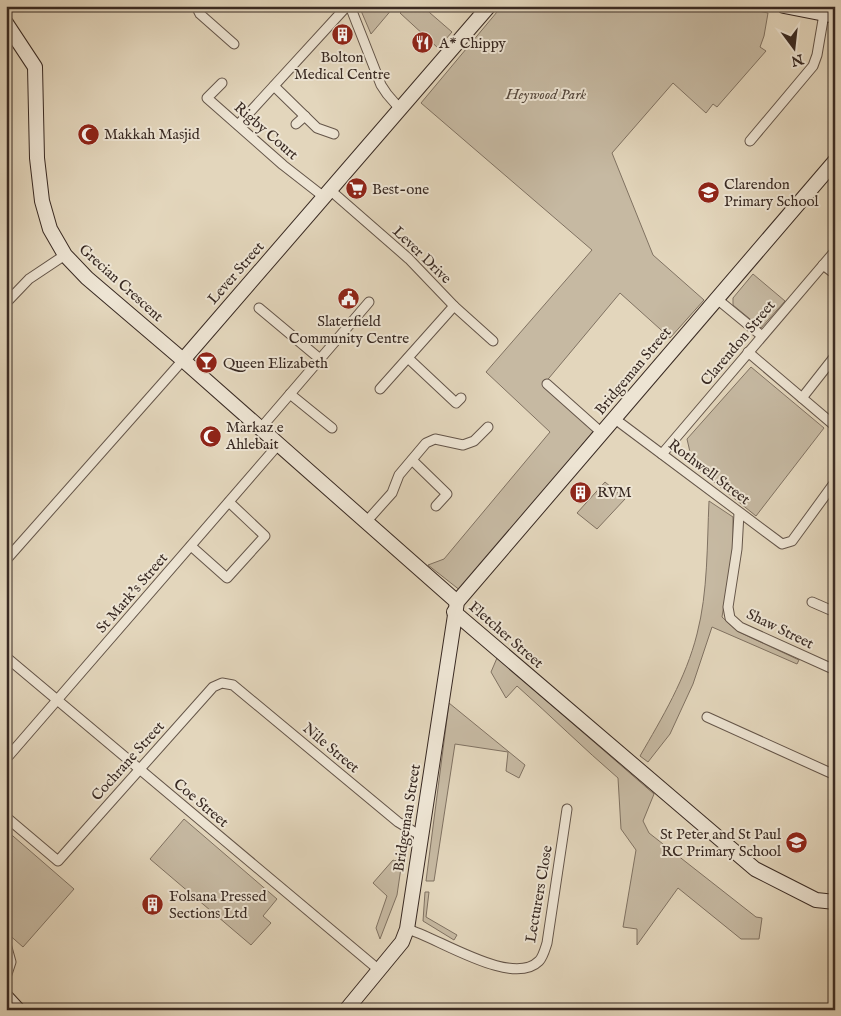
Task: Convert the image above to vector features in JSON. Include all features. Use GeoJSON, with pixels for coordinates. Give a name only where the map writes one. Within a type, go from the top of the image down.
{"type":"FeatureCollection","features":[{"type":"Feature","properties":{"kind":"street"},"geometry":{"type":"LineString","coordinates":[[196,6],[200,14],[234,44]]}},
{"type":"Feature","properties":{"kind":"street"},"geometry":{"type":"LineString","coordinates":[[238,125],[349,6],[381,85],[386,94],[400,109]]}},
{"type":"Feature","properties":{"kind":"street","name":"Lever Street"},"geometry":{"type":"LineString","coordinates":[[6,560],[183,360],[490,6]]}},
{"type":"Feature","properties":{"kind":"street"},"geometry":{"type":"LineString","coordinates":[[750,141],[813,66],[829,15],[784,6]]}},
{"type":"Feature","properties":{"kind":"street","name":"Grecian Crescent"},"geometry":{"type":"LineString","coordinates":[[6,23],[35,67],[37,158],[42,201],[50,229],[65,256],[86,278],[183,360]]}},
{"type":"Feature","properties":{"kind":"street","name":"Rigby Court"},"geometry":{"type":"LineString","coordinates":[[222,83],[207,98],[283,165],[327,194]]}},
{"type":"Feature","properties":{"kind":"street"},"geometry":{"type":"LineString","coordinates":[[274,86],[317,128],[334,134]]}},
{"type":"Feature","properties":{"kind":"street"},"geometry":{"type":"LineString","coordinates":[[296,124],[305,116]]}},
{"type":"Feature","properties":{"kind":"street","name":"Bridgeman Street"},"geometry":{"type":"LineString","coordinates":[[346,1010],[402,942],[407,929],[456,607],[835,161]]}},
{"type":"Feature","properties":{"kind":"street","name":"Lever Drive"},"geometry":{"type":"LineString","coordinates":[[327,194],[410,259],[454,306],[493,342]]}},
{"type":"Feature","properties":{"kind":"street","name":"Clarendon Street"},"geometry":{"type":"LineString","coordinates":[[662,454],[835,251]]}},
{"type":"Feature","properties":{"kind":"street"},"geometry":{"type":"LineString","coordinates":[[6,303],[29,279],[65,256]]}},
{"type":"Feature","properties":{"kind":"street"},"geometry":{"type":"LineString","coordinates":[[823,265],[835,274]]}},
{"type":"Feature","properties":{"kind":"street"},"geometry":{"type":"LineString","coordinates":[[717,299],[762,336]]}},
{"type":"Feature","properties":{"kind":"street"},"geometry":{"type":"LineString","coordinates":[[260,428],[369,302]]}},
{"type":"Feature","properties":{"kind":"street"},"geometry":{"type":"LineString","coordinates":[[380,389],[454,306]]}},
{"type":"Feature","properties":{"kind":"street"},"geometry":{"type":"LineString","coordinates":[[259,308],[320,360]]}},
{"type":"Feature","properties":{"kind":"street"},"geometry":{"type":"LineString","coordinates":[[748,352],[835,426]]}},
{"type":"Feature","properties":{"kind":"street"},"geometry":{"type":"LineString","coordinates":[[802,398],[835,356]]}},
{"type":"Feature","properties":{"kind":"street"},"geometry":{"type":"LineString","coordinates":[[408,358],[456,403],[461,398]]}},
{"type":"Feature","properties":{"kind":"street","name":"Fletcher Street"},"geometry":{"type":"LineString","coordinates":[[183,360],[366,522],[456,607],[652,782],[760,873],[816,900],[835,902]]}},
{"type":"Feature","properties":{"kind":"street"},"geometry":{"type":"LineString","coordinates":[[547,384],[602,433]]}},
{"type":"Feature","properties":{"kind":"street"},"geometry":{"type":"LineString","coordinates":[[290,394],[332,428]]}},
{"type":"Feature","properties":{"kind":"street","name":"Rothwell Street"},"geometry":{"type":"LineString","coordinates":[[614,419],[782,544],[788,544],[806,523],[835,482]]}},
{"type":"Feature","properties":{"kind":"street"},"geometry":{"type":"LineString","coordinates":[[366,522],[392,493],[399,475],[430,440],[435,439],[463,445],[474,441],[488,427]]}},
{"type":"Feature","properties":{"kind":"street","name":"St Mark's Street"},"geometry":{"type":"LineString","coordinates":[[6,759],[278,444]]}},
{"type":"Feature","properties":{"kind":"street"},"geometry":{"type":"LineString","coordinates":[[412,460],[447,494],[436,506]]}},
{"type":"Feature","properties":{"kind":"street"},"geometry":{"type":"LineString","coordinates":[[191,546],[227,578],[265,536],[229,502]]}},
{"type":"Feature","properties":{"kind":"street","name":"Shaw Street"},"geometry":{"type":"LineString","coordinates":[[739,513],[737,549],[728,607],[730,618],[740,627],[835,670]]}},
{"type":"Feature","properties":{"kind":"street"},"geometry":{"type":"LineString","coordinates":[[812,602],[835,612]]}},
{"type":"Feature","properties":{"kind":"street","name":"Coe Street"},"geometry":{"type":"LineString","coordinates":[[6,657],[378,970]]}},
{"type":"Feature","properties":{"kind":"street","name":"Nile Street"},"geometry":{"type":"LineString","coordinates":[[222,683],[233,685],[398,822],[421,836]]}},
{"type":"Feature","properties":{"kind":"street","name":"Cochrane Street"},"geometry":{"type":"LineString","coordinates":[[6,818],[58,861],[213,687],[222,683]]}},
{"type":"Feature","properties":{"kind":"street"},"geometry":{"type":"LineString","coordinates":[[707,717],[835,775]]}},
{"type":"Feature","properties":{"kind":"street","name":"Lecturers Close"},"geometry":{"type":"LineString","coordinates":[[407,929],[495,966],[512,969],[531,966],[540,960],[547,943],[566,809]]}},
{"type":"Feature","properties":{"kind":"street"},"geometry":{"type":"LineString","coordinates":[[6,944],[8,957],[11,962],[6,977]]}},
{"type":"Feature","properties":{"kind":"street"},"geometry":{"type":"LineString","coordinates":[[6,997],[18,1010]]}},
{"type":"Feature","properties":{"kind":"green space"},"geometry":{"type":"Polygon","coordinates":[[[359,6],[392,6],[393,8],[371,34],[359,6]]]}},
{"type":"Feature","properties":{"kind":"green space"},"geometry":{"type":"Polygon","coordinates":[[[407,6],[422,6],[452,32],[438,48],[400,13],[407,6]]]}},
{"type":"Feature","properties":{"kind":"green space","name":"Heywood Park"},"geometry":{"type":"Polygon","coordinates":[[[502,6],[735,6],[768,13],[760,47],[766,51],[717,107],[713,104],[706,113],[673,83],[612,153],[653,255],[704,300],[670,338],[620,293],[544,384],[595,429],[461,591],[428,565],[444,559],[550,432],[486,372],[592,250],[421,103],[502,6]]]}},
{"type":"Feature","properties":{"kind":"green space"},"geometry":{"type":"Polygon","coordinates":[[[753,274],[785,301],[761,328],[733,305],[733,298],[753,274]]]}},
{"type":"Feature","properties":{"kind":"green space"},"geometry":{"type":"Polygon","coordinates":[[[751,367],[824,428],[756,516],[693,465],[687,439],[751,367]]]}},
{"type":"Feature","properties":{"kind":"green space"},"geometry":{"type":"Polygon","coordinates":[[[605,482],[625,499],[597,529],[577,513],[605,482]]]}},
{"type":"Feature","properties":{"kind":"green space"},"geometry":{"type":"Polygon","coordinates":[[[709,501],[733,517],[733,549],[722,617],[737,631],[799,660],[797,664],[712,627],[693,684],[670,734],[648,762],[640,756],[680,682],[687,666],[701,618],[705,585],[709,501]]]}},
{"type":"Feature","properties":{"kind":"green space"},"geometry":{"type":"Polygon","coordinates":[[[497,658],[654,794],[643,821],[649,833],[756,917],[762,918],[759,939],[741,939],[678,888],[637,945],[637,929],[623,927],[636,850],[621,829],[618,778],[517,686],[506,698],[491,672],[497,658]]]}},
{"type":"Feature","properties":{"kind":"green space"},"geometry":{"type":"Polygon","coordinates":[[[449,703],[525,765],[519,778],[506,771],[508,752],[455,744],[434,881],[426,881],[449,703]]]}},
{"type":"Feature","properties":{"kind":"green space"},"geometry":{"type":"Polygon","coordinates":[[[184,819],[277,899],[263,916],[271,923],[251,945],[150,859],[184,819]]]}},
{"type":"Feature","properties":{"kind":"green space"},"geometry":{"type":"Polygon","coordinates":[[[6,830],[74,889],[23,947],[6,932],[6,830]]]}},
{"type":"Feature","properties":{"kind":"green space"},"geometry":{"type":"Polygon","coordinates":[[[403,854],[397,895],[380,939],[376,928],[387,896],[373,883],[393,860],[395,861],[403,854]]]}},
{"type":"Feature","properties":{"kind":"green space"},"geometry":{"type":"Polygon","coordinates":[[[425,892],[429,892],[426,917],[457,935],[454,940],[423,921],[425,892]]]}},
{"type":"Feature","properties":{"kind":"place","name":"Bolton Medical Centre"},"geometry":{"type":"Point","coordinates":[342,34]}},
{"type":"Feature","properties":{"kind":"place","name":"A* Chippy"},"geometry":{"type":"Point","coordinates":[423,43]}},
{"type":"Feature","properties":{"kind":"place","name":"Makkah Masjid"},"geometry":{"type":"Point","coordinates":[88,134]}},
{"type":"Feature","properties":{"kind":"place","name":"Best-one"},"geometry":{"type":"Point","coordinates":[356,189]}},
{"type":"Feature","properties":{"kind":"place","name":"Clarendon Primary School"},"geometry":{"type":"Point","coordinates":[708,193]}},
{"type":"Feature","properties":{"kind":"place","name":"Slaterfield Community Centre"},"geometry":{"type":"Point","coordinates":[349,298]}},
{"type":"Feature","properties":{"kind":"place","name":"Queen Elizabeth"},"geometry":{"type":"Point","coordinates":[207,363]}},
{"type":"Feature","properties":{"kind":"place","name":"Markaz e Ahlebait"},"geometry":{"type":"Point","coordinates":[210,436]}},
{"type":"Feature","properties":{"kind":"place","name":"RVM"},"geometry":{"type":"Point","coordinates":[581,492]}},
{"type":"Feature","properties":{"kind":"place","name":"St Peter and St Paul RC Primary School"},"geometry":{"type":"Point","coordinates":[797,843]}},
{"type":"Feature","properties":{"kind":"place","name":"Folsana Pressed Sections Ltd"},"geometry":{"type":"Point","coordinates":[153,905]}}]}
